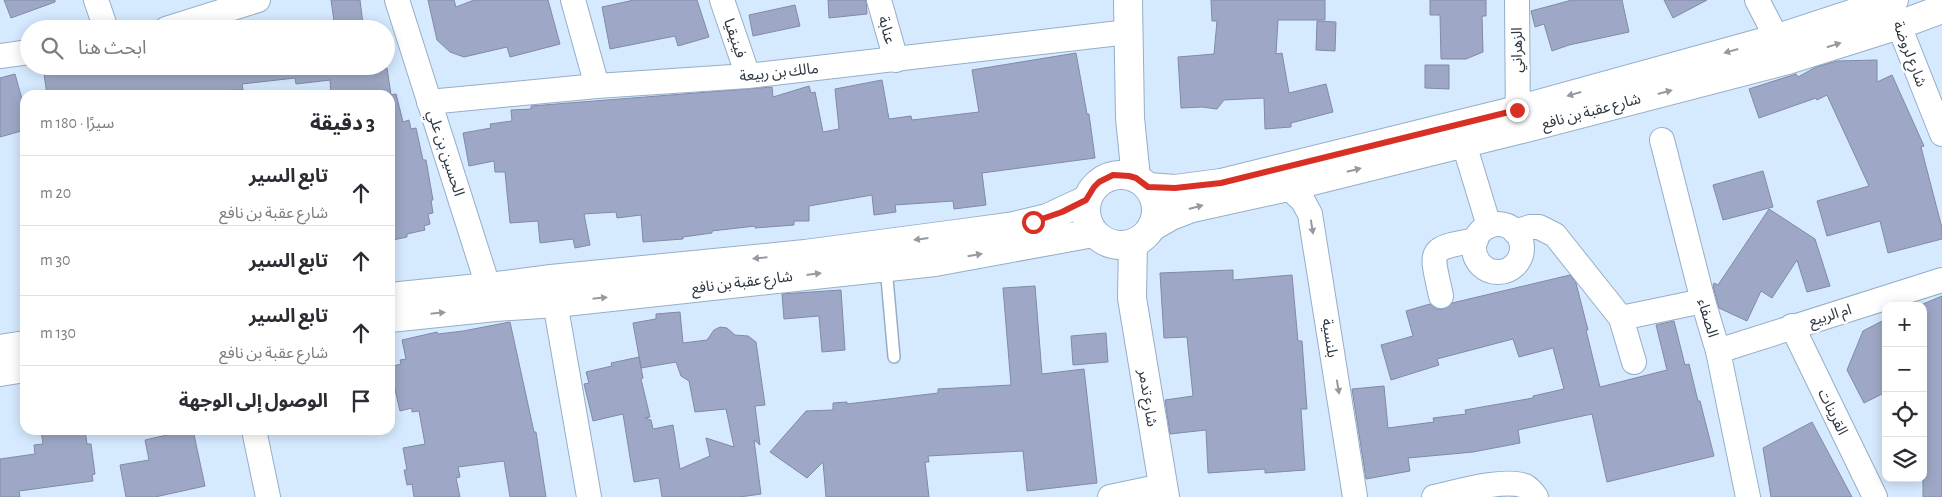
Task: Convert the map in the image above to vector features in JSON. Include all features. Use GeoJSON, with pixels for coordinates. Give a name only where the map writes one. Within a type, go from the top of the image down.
{"type":"FeatureCollection","features":[{"type":"Feature","properties":{"kind":"street"},"geometry":{"type":"LineString","coordinates":[[96,0],[103,20]]}},
{"type":"Feature","properties":{"kind":"street"},"geometry":{"type":"LineString","coordinates":[[195,20],[258,0]]}},
{"type":"Feature","properties":{"kind":"street","name":"الحسين بن علي"},"geometry":{"type":"LineString","coordinates":[[397,0],[492,297]]}},
{"type":"Feature","properties":{"kind":"street"},"geometry":{"type":"LineString","coordinates":[[573,0],[597,86]]}},
{"type":"Feature","properties":{"kind":"street","name":"فينيقيا"},"geometry":{"type":"LineString","coordinates":[[722,0],[748,76]]}},
{"type":"Feature","properties":{"kind":"street","name":"عنابة"},"geometry":{"type":"LineString","coordinates":[[879,0],[896,60]]}},
{"type":"Feature","properties":{"kind":"street"},"geometry":{"type":"LineString","coordinates":[[1128,0],[1130,118],[1142,183]]}},
{"type":"Feature","properties":{"kind":"street","name":"الزهراني"},"geometry":{"type":"LineString","coordinates":[[1517,0],[1517,120]]}},
{"type":"Feature","properties":{"kind":"street"},"geometry":{"type":"LineString","coordinates":[[1757,0],[1782,49]]}},
{"type":"Feature","properties":{"kind":"street","name":"شارع عقبة بن نافع"},"geometry":{"type":"LineString","coordinates":[[1142,183],[1175,188],[1221,183],[1517,120],[1782,49],[1894,9],[1942,9]]}},
{"type":"Feature","properties":{"kind":"street","name":"شارع لروضة"},"geometry":{"type":"LineString","coordinates":[[1894,9],[1942,134]]}},
{"type":"Feature","properties":{"kind":"street","name":"مالك بن ربيعة"},"geometry":{"type":"LineString","coordinates":[[430,102],[597,86],[748,76],[1128,32]]}},
{"type":"Feature","properties":{"kind":"street"},"geometry":{"type":"LineString","coordinates":[[0,56],[20,53]]}},
{"type":"Feature","properties":{"kind":"street"},"geometry":{"type":"LineString","coordinates":[[1106,178],[1130,118]]}},
{"type":"Feature","properties":{"kind":"street","name":"شارع عقبة بن نافع"},"geometry":{"type":"LineString","coordinates":[[395,297],[492,297],[886,267],[1122,237],[1192,208],[1288,187],[1464,144],[1517,120]]}},
{"type":"Feature","properties":{"kind":"street","name":"الصفاء"},"geometry":{"type":"LineString","coordinates":[[1662,140],[1703,300],[1718,350],[1748,497]]}},
{"type":"Feature","properties":{"kind":"street"},"geometry":{"type":"LineString","coordinates":[[1441,296],[1433,260],[1436,252],[1441,247],[1482,233],[1500,225],[1515,232],[1521,243],[1520,255],[1514,266],[1502,272],[1490,270],[1480,263],[1474,252],[1482,233],[1464,144]]}},
{"type":"Feature","properties":{"kind":"street"},"geometry":{"type":"LineString","coordinates":[[1121,175],[1142,183],[1153,196],[1156,206],[1156,217],[1122,237],[1087,223],[1085,212],[1086,200],[1094,187],[1106,178],[1121,175]]}},
{"type":"Feature","properties":{"kind":"street","name":"بلنسية"},"geometry":{"type":"LineString","coordinates":[[1288,187],[1303,201],[1310,214],[1355,497]]}},
{"type":"Feature","properties":{"kind":"street","name":"شارع عقبة بن نافع"},"geometry":{"type":"LineString","coordinates":[[554,291],[805,254],[1014,226],[1048,218],[1086,200]]}},
{"type":"Feature","properties":{"kind":"street"},"geometry":{"type":"LineString","coordinates":[[1515,232],[1530,227],[1539,227],[1555,235],[1621,318],[1634,362]]}},
{"type":"Feature","properties":{"kind":"street","name":"شارع تدمر"},"geometry":{"type":"LineString","coordinates":[[1122,237],[1163,492]]}},
{"type":"Feature","properties":{"kind":"street","name":"ام الربيع"},"geometry":{"type":"LineString","coordinates":[[1718,350],[1942,280]]}},
{"type":"Feature","properties":{"kind":"street"},"geometry":{"type":"LineString","coordinates":[[554,291],[588,497]]}},
{"type":"Feature","properties":{"kind":"street","name":"شارع عقبة بن نافع"},"geometry":{"type":"LineString","coordinates":[[395,317],[492,297]]}},
{"type":"Feature","properties":{"kind":"street"},"geometry":{"type":"LineString","coordinates":[[1621,318],[1703,300]]}},
{"type":"Feature","properties":{"kind":"street","name":"القرينات"},"geometry":{"type":"LineString","coordinates":[[1792,326],[1875,497]]}},
{"type":"Feature","properties":{"kind":"street"},"geometry":{"type":"LineString","coordinates":[[0,349],[20,346]]}},
{"type":"Feature","properties":{"kind":"street"},"geometry":{"type":"LineString","coordinates":[[0,372],[20,369]]}},
{"type":"Feature","properties":{"kind":"street"},"geometry":{"type":"LineString","coordinates":[[255,435],[268,497]]}},
{"type":"Feature","properties":{"kind":"street"},"geometry":{"type":"LineString","coordinates":[[1434,497],[1498,484],[1513,483],[1527,487],[1536,497]]}},
{"type":"Feature","properties":{"kind":"street"},"geometry":{"type":"LineString","coordinates":[[1110,497],[1163,492]]}},
{"type":"Feature","properties":{"kind":"lane"},"geometry":{"type":"LineString","coordinates":[[886,267],[894,357]]}},
{"type":"Feature","properties":{"kind":"building"},"geometry":{"type":"Polygon","coordinates":[[[4,0],[55,0],[55,2],[11,18],[4,0]]]}},
{"type":"Feature","properties":{"kind":"building"},"geometry":{"type":"Polygon","coordinates":[[[331,0],[360,0],[362,20],[334,20],[331,0]]]}},
{"type":"Feature","properties":{"kind":"building"},"geometry":{"type":"Polygon","coordinates":[[[428,0],[454,0],[456,7],[474,0],[548,0],[560,44],[510,57],[507,47],[464,57],[450,52],[437,40],[428,0]]]}},
{"type":"Feature","properties":{"kind":"building"},"geometry":{"type":"Polygon","coordinates":[[[634,0],[697,0],[709,37],[678,46],[675,36],[610,49],[602,7],[634,0]]]}},
{"type":"Feature","properties":{"kind":"building"},"geometry":{"type":"Polygon","coordinates":[[[828,0],[866,0],[867,14],[829,18],[828,0]]]}},
{"type":"Feature","properties":{"kind":"building"},"geometry":{"type":"Polygon","coordinates":[[[1211,0],[1325,0],[1325,20],[1278,20],[1276,54],[1282,53],[1289,93],[1326,84],[1333,112],[1291,123],[1291,127],[1265,129],[1264,98],[1224,100],[1217,109],[1202,107],[1181,108],[1178,57],[1214,54],[1217,21],[1212,21],[1211,0]]]}},
{"type":"Feature","properties":{"kind":"building"},"geometry":{"type":"Polygon","coordinates":[[[1430,0],[1486,0],[1486,16],[1482,16],[1483,52],[1466,59],[1441,59],[1440,15],[1430,15],[1430,0]]]}},
{"type":"Feature","properties":{"kind":"building"},"geometry":{"type":"Polygon","coordinates":[[[1572,0],[1622,0],[1629,32],[1569,45],[1552,51],[1544,24],[1535,27],[1531,11],[1572,0]]]}},
{"type":"Feature","properties":{"kind":"building"},"geometry":{"type":"Polygon","coordinates":[[[1664,0],[1707,0],[1673,18],[1664,0]]]}},
{"type":"Feature","properties":{"kind":"building"},"geometry":{"type":"Polygon","coordinates":[[[795,5],[800,26],[753,36],[749,15],[795,5]]]}},
{"type":"Feature","properties":{"kind":"building"},"geometry":{"type":"Polygon","coordinates":[[[1317,21],[1336,22],[1335,51],[1316,50],[1317,21]]]}},
{"type":"Feature","properties":{"kind":"building"},"geometry":{"type":"Polygon","coordinates":[[[1076,53],[1087,114],[1089,114],[1095,158],[982,173],[986,205],[954,209],[953,201],[895,205],[896,212],[874,215],[872,195],[809,206],[809,221],[794,221],[794,225],[755,228],[755,226],[712,231],[712,233],[683,237],[683,239],[643,242],[641,215],[617,218],[616,212],[584,214],[590,245],[575,248],[573,239],[540,243],[538,221],[510,223],[505,172],[495,172],[494,161],[469,166],[463,133],[491,128],[490,124],[512,121],[511,110],[531,109],[531,106],[772,87],[773,97],[809,86],[811,93],[815,92],[823,132],[839,129],[835,89],[882,80],[889,119],[911,116],[912,120],[979,112],[972,70],[1076,53]]]}},
{"type":"Feature","properties":{"kind":"building"},"geometry":{"type":"Polygon","coordinates":[[[1877,60],[1877,82],[1892,75],[1924,146],[1921,147],[1942,228],[1942,239],[1888,253],[1880,221],[1827,236],[1817,201],[1869,186],[1827,95],[1817,100],[1816,98],[1759,118],[1749,89],[1796,74],[1798,77],[1816,67],[1837,61],[1877,60]]]}},
{"type":"Feature","properties":{"kind":"building"},"geometry":{"type":"Polygon","coordinates":[[[1425,65],[1449,65],[1449,89],[1425,88],[1425,65]]]}},
{"type":"Feature","properties":{"kind":"building"},"geometry":{"type":"Polygon","coordinates":[[[15,74],[20,92],[20,131],[0,137],[0,78],[15,74]]]}},
{"type":"Feature","properties":{"kind":"building"},"geometry":{"type":"Polygon","coordinates":[[[44,75],[388,75],[390,90],[331,90],[330,80],[296,84],[295,78],[242,84],[243,90],[46,90],[44,75]]]}},
{"type":"Feature","properties":{"kind":"building"},"geometry":{"type":"Polygon","coordinates":[[[396,94],[403,122],[409,120],[411,129],[416,128],[423,160],[426,160],[433,200],[431,200],[433,213],[428,214],[430,224],[424,226],[425,230],[407,234],[407,237],[395,240],[396,94]]]}},
{"type":"Feature","properties":{"kind":"building"},"geometry":{"type":"Polygon","coordinates":[[[1763,171],[1773,207],[1723,220],[1713,185],[1763,171]]]}},
{"type":"Feature","properties":{"kind":"building"},"geometry":{"type":"Polygon","coordinates":[[[1769,209],[1815,239],[1830,286],[1807,292],[1797,260],[1772,298],[1761,291],[1747,321],[1719,308],[1713,286],[1714,283],[1718,285],[1769,209]]]}},
{"type":"Feature","properties":{"kind":"building"},"geometry":{"type":"Polygon","coordinates":[[[1233,270],[1233,280],[1292,275],[1298,341],[1302,341],[1307,409],[1301,409],[1305,470],[1265,473],[1265,469],[1208,473],[1206,430],[1170,434],[1165,400],[1193,396],[1187,337],[1164,338],[1160,273],[1233,270]]]}},
{"type":"Feature","properties":{"kind":"building"},"geometry":{"type":"Polygon","coordinates":[[[1570,275],[1576,283],[1600,387],[1667,370],[1656,325],[1674,321],[1685,365],[1689,364],[1698,401],[1700,401],[1714,456],[1607,482],[1592,414],[1518,430],[1520,443],[1473,452],[1408,458],[1410,471],[1366,479],[1352,389],[1384,386],[1388,428],[1434,422],[1433,418],[1466,414],[1465,410],[1533,398],[1533,396],[1564,389],[1553,348],[1519,357],[1513,339],[1437,359],[1439,365],[1391,380],[1381,345],[1413,336],[1406,311],[1430,304],[1436,309],[1443,309],[1452,303],[1570,275]]]}},
{"type":"Feature","properties":{"kind":"building"},"geometry":{"type":"Polygon","coordinates":[[[1035,286],[1042,374],[1084,369],[1097,483],[1027,491],[1023,451],[928,456],[929,462],[925,462],[929,497],[826,497],[823,462],[807,478],[770,452],[806,411],[833,410],[833,403],[847,402],[847,404],[938,393],[938,389],[1011,385],[1003,288],[1035,286]]]}},
{"type":"Feature","properties":{"kind":"building"},"geometry":{"type":"Polygon","coordinates":[[[841,290],[845,350],[822,352],[819,316],[784,319],[782,294],[841,290]]]}},
{"type":"Feature","properties":{"kind":"building"},"geometry":{"type":"Polygon","coordinates":[[[1942,296],[1942,497],[1923,497],[1923,482],[1927,482],[1927,302],[1942,296]]]}},
{"type":"Feature","properties":{"kind":"building"},"geometry":{"type":"Polygon","coordinates":[[[680,312],[683,343],[707,340],[714,330],[720,327],[727,328],[735,335],[748,336],[756,342],[765,405],[755,406],[760,445],[754,440],[761,494],[740,497],[662,497],[659,478],[634,482],[623,414],[593,421],[584,384],[589,383],[586,372],[612,366],[611,363],[639,357],[640,360],[633,323],[656,319],[656,314],[680,312]],[[676,362],[641,368],[643,378],[641,379],[650,417],[645,418],[651,420],[653,429],[673,425],[680,469],[710,456],[706,438],[734,447],[726,409],[695,412],[689,381],[681,376],[676,362]]]}},
{"type":"Feature","properties":{"kind":"building"},"geometry":{"type":"Polygon","coordinates":[[[1882,321],[1882,394],[1864,403],[1847,370],[1863,331],[1882,321]]]}},
{"type":"Feature","properties":{"kind":"building"},"geometry":{"type":"Polygon","coordinates":[[[510,322],[534,432],[536,432],[546,497],[510,497],[504,461],[458,467],[460,477],[456,478],[460,497],[414,497],[412,484],[407,485],[404,470],[407,470],[403,448],[425,444],[419,411],[412,412],[412,408],[400,411],[395,389],[395,366],[401,364],[400,360],[406,359],[402,340],[437,332],[438,334],[510,322]]]}},
{"type":"Feature","properties":{"kind":"building"},"geometry":{"type":"Polygon","coordinates":[[[1106,333],[1108,362],[1073,365],[1071,336],[1106,333]]]}},
{"type":"Feature","properties":{"kind":"building"},"geometry":{"type":"Polygon","coordinates":[[[1812,422],[1852,497],[1771,497],[1763,448],[1812,422]]]}},
{"type":"Feature","properties":{"kind":"building"},"geometry":{"type":"Polygon","coordinates":[[[42,435],[86,435],[87,444],[91,444],[95,474],[92,475],[93,481],[19,491],[20,497],[0,497],[0,459],[35,454],[34,445],[43,444],[42,435]]]}},
{"type":"Feature","properties":{"kind":"building"},"geometry":{"type":"Polygon","coordinates":[[[167,435],[194,435],[205,486],[155,497],[126,497],[120,465],[149,460],[145,440],[167,435]]]}},
{"type":"Feature","properties":{"kind":"route"},"geometry":{"type":"LineString","coordinates":[[1033,222],[1048,218],[1086,200],[1089,193],[1099,182],[1113,175],[1136,178],[1148,187],[1175,188],[1221,183],[1517,110]]}}]}
